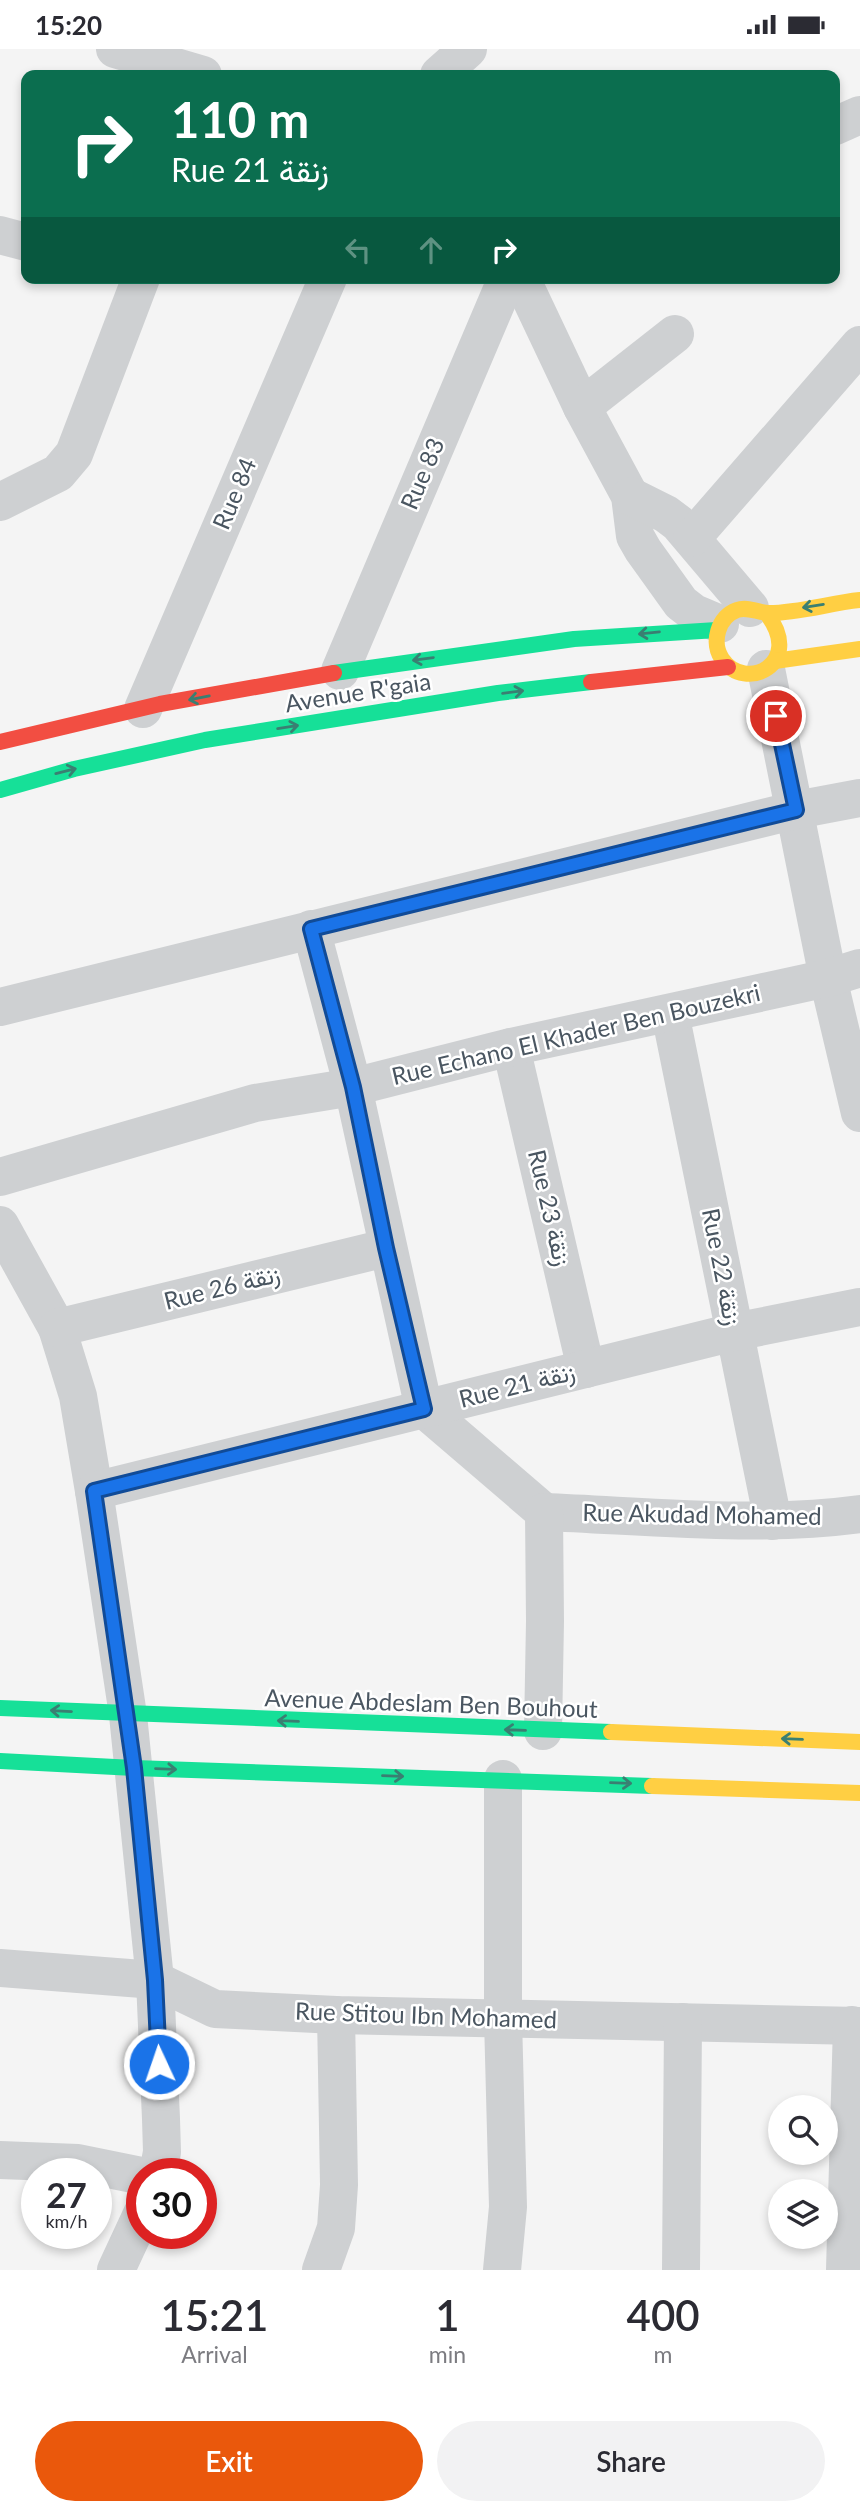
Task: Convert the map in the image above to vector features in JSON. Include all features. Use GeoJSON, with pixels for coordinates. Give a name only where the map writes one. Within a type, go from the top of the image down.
{"type":"FeatureCollection","features":[{"type":"Feature","properties":{"kind":"street"},"geometry":{"type":"LineString","coordinates":[[116,49],[186,70]]}},
{"type":"Feature","properties":{"kind":"street"},"geometry":{"type":"LineString","coordinates":[[840,124],[860,115]]}},
{"type":"Feature","properties":{"kind":"street"},"geometry":{"type":"LineString","coordinates":[[0,235],[21,241]]}},
{"type":"Feature","properties":{"kind":"street"},"geometry":{"type":"LineString","coordinates":[[0,502],[58,473],[74,454],[139,284]]}},
{"type":"Feature","properties":{"kind":"street","name":"Rue 84"},"geometry":{"type":"LineString","coordinates":[[143,709],[325,284]]}},
{"type":"Feature","properties":{"kind":"street","name":"Rue 83"},"geometry":{"type":"LineString","coordinates":[[340,671],[504,284]]}},
{"type":"Feature","properties":{"kind":"street"},"geometry":{"type":"LineString","coordinates":[[524,284],[582,407],[630,496],[635,536],[654,568],[681,603],[694,613],[776,623],[781,635],[781,649],[771,665],[796,810],[844,973],[860,1113]]}},
{"type":"Feature","properties":{"kind":"street"},"geometry":{"type":"LineString","coordinates":[[582,407],[675,334]]}},
{"type":"Feature","properties":{"kind":"street"},"geometry":{"type":"LineString","coordinates":[[692,538],[860,345]]}},
{"type":"Feature","properties":{"kind":"street"},"geometry":{"type":"LineString","coordinates":[[630,496],[666,514],[692,538],[738,619]]}},
{"type":"Feature","properties":{"kind":"street","name":"Avenue R'gaia"},"geometry":{"type":"LineString","coordinates":[[0,742],[143,709],[340,671],[555,642],[660,631],[738,619],[854,594]]}},
{"type":"Feature","properties":{"kind":"street"},"geometry":{"type":"LineString","coordinates":[[738,619],[716,643],[720,656],[728,667],[740,673],[754,674],[771,665],[860,649]]}},
{"type":"Feature","properties":{"kind":"street","name":"Avenue R'gaia"},"geometry":{"type":"LineString","coordinates":[[0,790],[52,775],[205,740],[498,693],[728,667]]}},
{"type":"Feature","properties":{"kind":"street"},"geometry":{"type":"LineString","coordinates":[[0,1007],[796,810],[860,798]]}},
{"type":"Feature","properties":{"kind":"street"},"geometry":{"type":"LineString","coordinates":[[311,929],[353,1087],[386,1248],[424,1409],[544,1512],[543,1731]]}},
{"type":"Feature","properties":{"kind":"street","name":"Rue Echano El Khader Ben Bouzekri"},"geometry":{"type":"LineString","coordinates":[[0,1177],[255,1103],[353,1087],[511,1047],[844,973]]}},
{"type":"Feature","properties":{"kind":"street","name":"Rue 22 زنقة"},"geometry":{"type":"LineString","coordinates":[[670,1013],[773,1521]]}},
{"type":"Feature","properties":{"kind":"street","name":"Rue 23 زنقة"},"geometry":{"type":"LineString","coordinates":[[511,1047],[586,1369]]}},
{"type":"Feature","properties":{"kind":"street"},"geometry":{"type":"LineString","coordinates":[[0,1225],[57,1328],[78,1396],[134,1768],[155,1980],[161,2158]]}},
{"type":"Feature","properties":{"kind":"street","name":"Rue 26 زنقة"},"geometry":{"type":"LineString","coordinates":[[57,1328],[386,1248]]}},
{"type":"Feature","properties":{"kind":"street","name":"Rue 21 زنقة"},"geometry":{"type":"LineString","coordinates":[[94,1491],[734,1332],[860,1307]]}},
{"type":"Feature","properties":{"kind":"street","name":"Rue Akudad Mohamed"},"geometry":{"type":"LineString","coordinates":[[544,1512],[773,1521],[860,1514]]}},
{"type":"Feature","properties":{"kind":"street","name":"Avenue Abdeslam Ben Bouhout"},"geometry":{"type":"LineString","coordinates":[[0,1708],[860,1742]]}},
{"type":"Feature","properties":{"kind":"street"},"geometry":{"type":"LineString","coordinates":[[0,1761],[860,1793]]}},
{"type":"Feature","properties":{"kind":"street"},"geometry":{"type":"LineString","coordinates":[[502,2270],[508,2207],[503,2019],[503,1779]]}},
{"type":"Feature","properties":{"kind":"street","name":"Rue Stitou Ibn Mohamed"},"geometry":{"type":"LineString","coordinates":[[0,1968],[155,1980],[215,2009],[336,2015],[856,2026]]}},
{"type":"Feature","properties":{"kind":"street"},"geometry":{"type":"LineString","coordinates":[[321,2270],[336,2228],[339,2185],[336,2015]]}},
{"type":"Feature","properties":{"kind":"street"},"geometry":{"type":"LineString","coordinates":[[681,2270],[682,2022]]}},
{"type":"Feature","properties":{"kind":"street"},"geometry":{"type":"LineString","coordinates":[[845,2270],[856,2026]]}},
{"type":"Feature","properties":{"kind":"street"},"geometry":{"type":"LineString","coordinates":[[0,2160],[78,2163],[126,2173]]}},
{"type":"Feature","properties":{"kind":"street"},"geometry":{"type":"LineString","coordinates":[[116,2270],[126,2248]]}},
{"type":"Feature","properties":{"kind":"traffic: fast"},"geometry":{"type":"LineString","coordinates":[[334,673],[574,639],[717,630]]}},
{"type":"Feature","properties":{"kind":"traffic: fast"},"geometry":{"type":"LineString","coordinates":[[0,790],[74,769],[205,740],[498,693],[591,682]]}},
{"type":"Feature","properties":{"kind":"traffic: fast"},"geometry":{"type":"LineString","coordinates":[[0,1708],[611,1732]]}},
{"type":"Feature","properties":{"kind":"traffic: fast"},"geometry":{"type":"LineString","coordinates":[[0,1761],[652,1786]]}},
{"type":"Feature","properties":{"kind":"traffic: slow"},"geometry":{"type":"LineString","coordinates":[[767,614],[777,632],[779,647],[776,659],[767,668],[756,673],[732,669],[722,659],[717,645],[718,631],[730,613],[745,609],[769,613],[792,611],[860,600]]}},
{"type":"Feature","properties":{"kind":"traffic: slow"},"geometry":{"type":"LineString","coordinates":[[775,661],[860,649]]}},
{"type":"Feature","properties":{"kind":"traffic: slow"},"geometry":{"type":"LineString","coordinates":[[611,1732],[860,1742]]}},
{"type":"Feature","properties":{"kind":"traffic: slow"},"geometry":{"type":"LineString","coordinates":[[652,1786],[860,1793]]}},
{"type":"Feature","properties":{"kind":"traffic: jam"},"geometry":{"type":"LineString","coordinates":[[591,682],[728,667]]}},
{"type":"Feature","properties":{"kind":"traffic: jam"},"geometry":{"type":"LineString","coordinates":[[0,742],[160,704],[334,673]]}},
{"type":"Feature","properties":{"kind":"route"},"geometry":{"type":"LineString","coordinates":[[159,2064],[155,1980],[128,1715],[94,1491],[424,1409],[386,1248],[353,1087],[311,929],[796,810],[776,716]]}}]}
